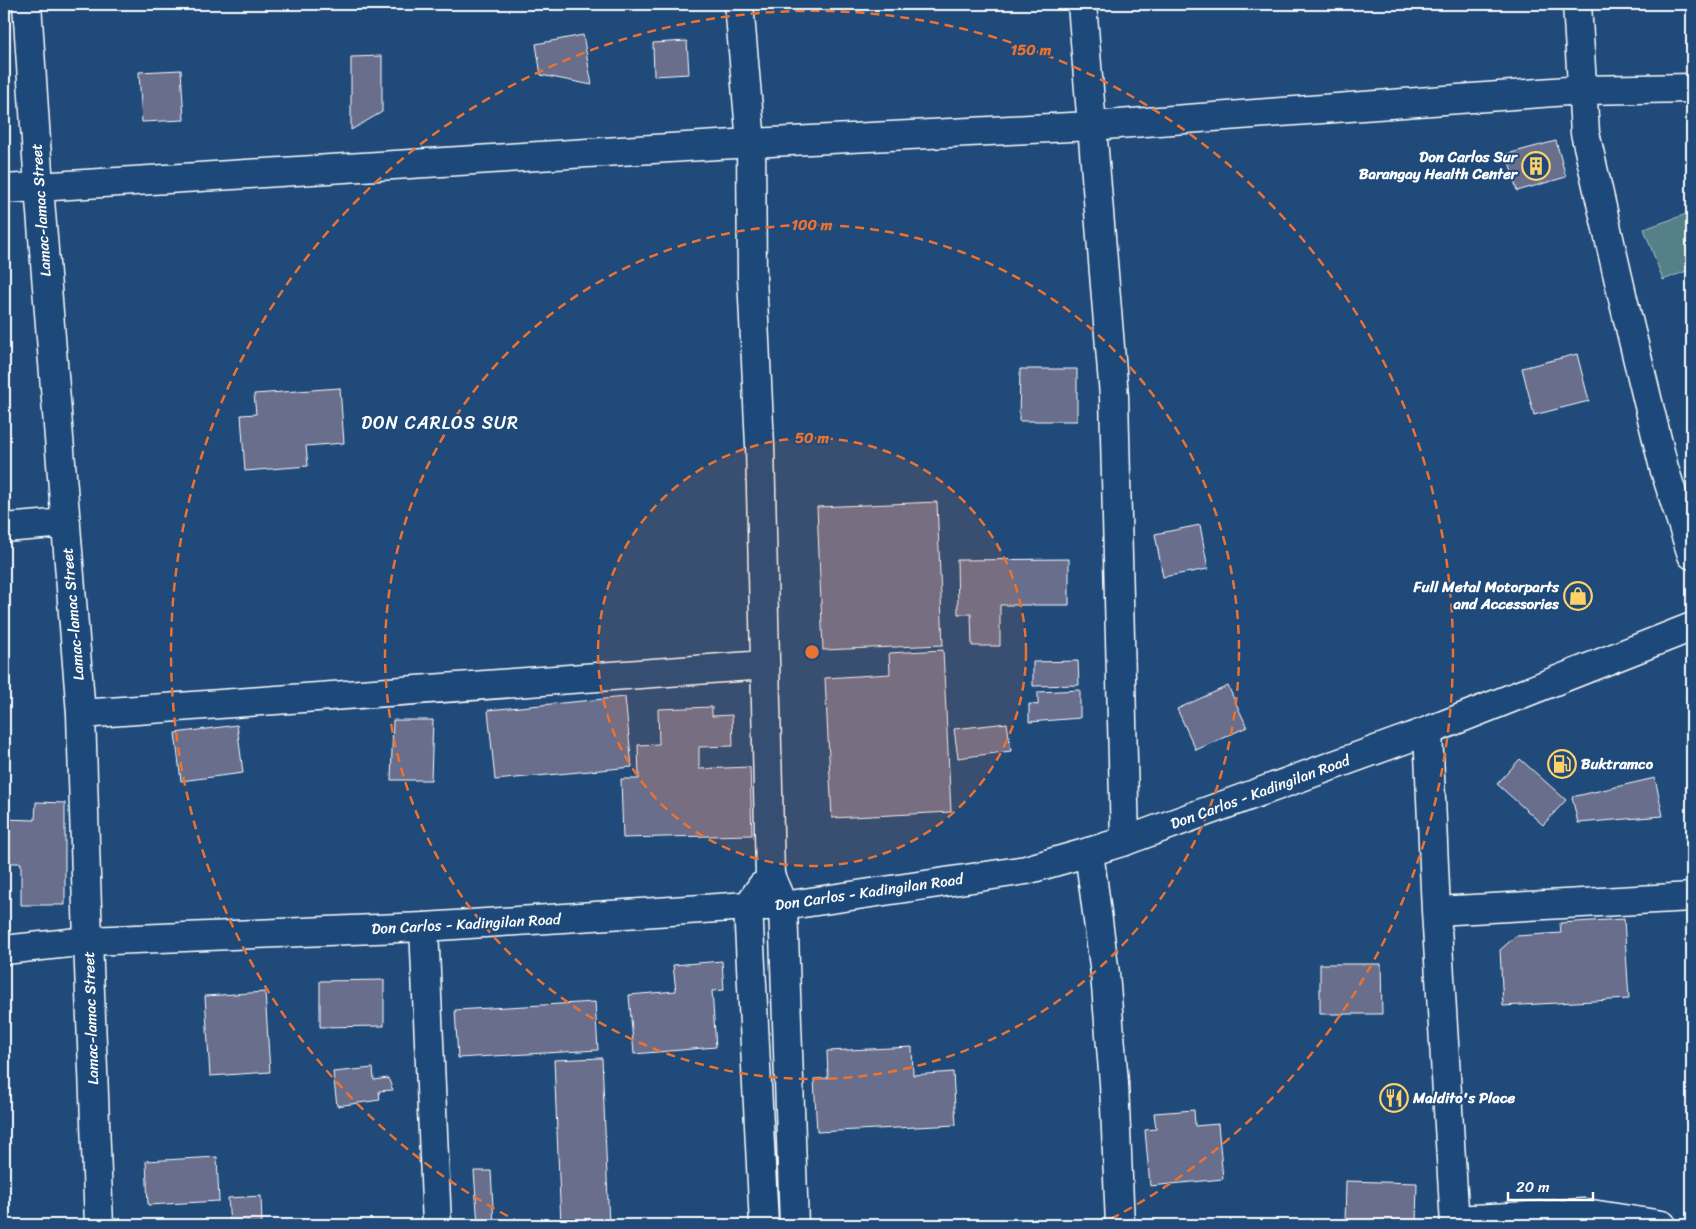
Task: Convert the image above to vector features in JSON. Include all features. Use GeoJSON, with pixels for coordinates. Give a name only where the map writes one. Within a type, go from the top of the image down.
{"type":"FeatureCollection","features":[{"type":"Feature","properties":{"kind":"street","name":"Lamac-lamac Street"},"geometry":{"type":"LineString","coordinates":[[27,4],[39,187],[81,714],[99,1225]]}},
{"type":"Feature","properties":{"kind":"street"},"geometry":{"type":"LineString","coordinates":[[739,4],[751,143],[752,277],[760,446],[770,875],[784,906],[794,1225]]}},
{"type":"Feature","properties":{"kind":"street"},"geometry":{"type":"LineString","coordinates":[[1082,4],[1114,396],[1125,841]]}},
{"type":"Feature","properties":{"kind":"street"},"geometry":{"type":"LineString","coordinates":[[1577,4],[1585,133],[1664,468],[1692,555]]}},
{"type":"Feature","properties":{"kind":"street"},"geometry":{"type":"LineString","coordinates":[[4,189],[751,143],[1091,126],[1582,90],[1692,88]]}},
{"type":"Feature","properties":{"kind":"street"},"geometry":{"type":"LineString","coordinates":[[4,528],[66,523]]}},
{"type":"Feature","properties":{"kind":"street","name":"Don Carlos - Kadingilan Road"},"geometry":{"type":"LineString","coordinates":[[4,950],[88,941],[424,927],[748,906],[784,906],[1026,870],[1125,841],[1428,731],[1692,627]]}},
{"type":"Feature","properties":{"kind":"street"},"geometry":{"type":"LineString","coordinates":[[81,714],[765,665]]}},
{"type":"Feature","properties":{"kind":"street"},"geometry":{"type":"LineString","coordinates":[[1428,731],[1436,911],[1455,1223],[1584,1213],[1662,1225]]}},
{"type":"Feature","properties":{"kind":"street"},"geometry":{"type":"LineString","coordinates":[[1089,852],[1105,974],[1114,1083],[1120,1225]]}},
{"type":"Feature","properties":{"kind":"street"},"geometry":{"type":"LineString","coordinates":[[764,1225],[748,906],[770,875]]}},
{"type":"Feature","properties":{"kind":"street"},"geometry":{"type":"LineString","coordinates":[[1436,911],[1692,897]]}},
{"type":"Feature","properties":{"kind":"street"},"geometry":{"type":"LineString","coordinates":[[424,927],[437,1225]]}},
{"type":"Feature","properties":{"kind":"green space"},"geometry":{"type":"Polygon","coordinates":[[[1692,212],[1692,269],[1663,280],[1644,229],[1692,212]]]}},
{"type":"Feature","properties":{"kind":"building"},"geometry":{"type":"Polygon","coordinates":[[[583,35],[592,85],[541,75],[536,44],[583,35]]]}},
{"type":"Feature","properties":{"kind":"building"},"geometry":{"type":"Polygon","coordinates":[[[687,41],[689,74],[654,76],[653,43],[687,41]]]}},
{"type":"Feature","properties":{"kind":"building"},"geometry":{"type":"Polygon","coordinates":[[[382,56],[382,112],[351,130],[351,57],[382,56]]]}},
{"type":"Feature","properties":{"kind":"building"},"geometry":{"type":"Polygon","coordinates":[[[181,70],[184,120],[142,122],[139,72],[181,70]]]}},
{"type":"Feature","properties":{"kind":"building","name":"Don Carlos Sur Barangay Health Center"},"geometry":{"type":"Polygon","coordinates":[[[1556,141],[1566,177],[1517,191],[1507,154],[1556,141]]]}},
{"type":"Feature","properties":{"kind":"building"},"geometry":{"type":"Polygon","coordinates":[[[1577,354],[1589,401],[1534,415],[1522,368],[1577,354]]]}},
{"type":"Feature","properties":{"kind":"building"},"geometry":{"type":"Polygon","coordinates":[[[1020,369],[1077,369],[1077,421],[1019,421],[1020,369]]]}},
{"type":"Feature","properties":{"kind":"building"},"geometry":{"type":"Polygon","coordinates":[[[340,388],[344,443],[306,446],[308,466],[245,471],[241,415],[256,414],[254,394],[340,388]]]}},
{"type":"Feature","properties":{"kind":"building"},"geometry":{"type":"Polygon","coordinates":[[[937,502],[943,645],[823,650],[817,507],[937,502]]]}},
{"type":"Feature","properties":{"kind":"building"},"geometry":{"type":"Polygon","coordinates":[[[1200,525],[1208,569],[1163,577],[1155,534],[1200,525]]]}},
{"type":"Feature","properties":{"kind":"building"},"geometry":{"type":"Polygon","coordinates":[[[1069,559],[1069,605],[1000,605],[1000,646],[972,646],[971,614],[958,614],[957,560],[1069,559]]]}},
{"type":"Feature","properties":{"kind":"building"},"geometry":{"type":"Polygon","coordinates":[[[943,650],[951,812],[832,818],[825,678],[890,674],[889,653],[943,650]]]}},
{"type":"Feature","properties":{"kind":"building"},"geometry":{"type":"Polygon","coordinates":[[[1078,661],[1079,685],[1033,686],[1033,662],[1078,661]]]}},
{"type":"Feature","properties":{"kind":"building"},"geometry":{"type":"Polygon","coordinates":[[[1228,686],[1247,727],[1196,750],[1177,709],[1228,686]]]}},
{"type":"Feature","properties":{"kind":"building"},"geometry":{"type":"Polygon","coordinates":[[[1080,690],[1080,718],[1029,722],[1029,704],[1038,705],[1038,692],[1080,690]]]}},
{"type":"Feature","properties":{"kind":"building"},"geometry":{"type":"Polygon","coordinates":[[[625,697],[632,767],[495,780],[488,710],[625,697]]]}},
{"type":"Feature","properties":{"kind":"building"},"geometry":{"type":"Polygon","coordinates":[[[712,707],[712,716],[732,715],[733,746],[699,747],[699,769],[750,767],[752,835],[623,838],[621,779],[639,779],[638,745],[659,744],[658,709],[712,707]]]}},
{"type":"Feature","properties":{"kind":"building"},"geometry":{"type":"Polygon","coordinates":[[[393,720],[433,720],[431,780],[391,780],[393,720]]]}},
{"type":"Feature","properties":{"kind":"building"},"geometry":{"type":"Polygon","coordinates":[[[1007,723],[1011,751],[958,758],[954,729],[1007,723]]]}},
{"type":"Feature","properties":{"kind":"building"},"geometry":{"type":"Polygon","coordinates":[[[237,725],[243,773],[181,781],[175,733],[237,725]]]}},
{"type":"Feature","properties":{"kind":"building"},"geometry":{"type":"Polygon","coordinates":[[[1520,759],[1566,800],[1543,825],[1497,784],[1520,759]]]}},
{"type":"Feature","properties":{"kind":"building"},"geometry":{"type":"Polygon","coordinates":[[[1655,778],[1663,816],[1578,823],[1572,797],[1655,778]]]}},
{"type":"Feature","properties":{"kind":"building"},"geometry":{"type":"Polygon","coordinates":[[[36,802],[65,803],[65,905],[21,905],[21,863],[6,863],[4,819],[35,820],[36,802]]]}},
{"type":"Feature","properties":{"kind":"building"},"geometry":{"type":"Polygon","coordinates":[[[1624,919],[1629,999],[1503,1006],[1500,950],[1516,936],[1561,933],[1560,923],[1624,919]]]}},
{"type":"Feature","properties":{"kind":"building"},"geometry":{"type":"Polygon","coordinates":[[[722,961],[724,990],[712,991],[716,1047],[634,1054],[629,995],[676,991],[673,965],[722,961]]]}},
{"type":"Feature","properties":{"kind":"building"},"geometry":{"type":"Polygon","coordinates":[[[1320,964],[1381,964],[1382,1014],[1320,1014],[1320,964]]]}},
{"type":"Feature","properties":{"kind":"building"},"geometry":{"type":"Polygon","coordinates":[[[384,980],[384,1026],[320,1027],[320,981],[384,980]]]}},
{"type":"Feature","properties":{"kind":"building"},"geometry":{"type":"Polygon","coordinates":[[[265,992],[270,1072],[210,1076],[205,996],[265,992]]]}},
{"type":"Feature","properties":{"kind":"building"},"geometry":{"type":"Polygon","coordinates":[[[595,1002],[598,1050],[458,1058],[455,1010],[595,1002]]]}},
{"type":"Feature","properties":{"kind":"building"},"geometry":{"type":"Polygon","coordinates":[[[912,1047],[913,1075],[953,1072],[956,1125],[817,1132],[814,1079],[828,1078],[827,1051],[912,1047]]]}},
{"type":"Feature","properties":{"kind":"building"},"geometry":{"type":"Polygon","coordinates":[[[602,1058],[609,1225],[561,1225],[554,1060],[602,1058]]]}},
{"type":"Feature","properties":{"kind":"building"},"geometry":{"type":"Polygon","coordinates":[[[373,1068],[374,1080],[388,1078],[393,1090],[379,1091],[380,1100],[337,1106],[333,1072],[373,1068]]]}},
{"type":"Feature","properties":{"kind":"building"},"geometry":{"type":"Polygon","coordinates":[[[1194,1110],[1195,1126],[1218,1124],[1223,1179],[1150,1186],[1145,1130],[1156,1129],[1154,1113],[1194,1110]]]}},
{"type":"Feature","properties":{"kind":"building"},"geometry":{"type":"Polygon","coordinates":[[[217,1157],[219,1201],[148,1205],[146,1161],[217,1157]]]}},
{"type":"Feature","properties":{"kind":"building"},"geometry":{"type":"Polygon","coordinates":[[[474,1171],[491,1171],[494,1225],[478,1225],[474,1171]]]}},
{"type":"Feature","properties":{"kind":"building"},"geometry":{"type":"Polygon","coordinates":[[[1346,1181],[1417,1183],[1416,1225],[1345,1225],[1346,1181]]]}},
{"type":"Feature","properties":{"kind":"building"},"geometry":{"type":"Polygon","coordinates":[[[261,1196],[262,1225],[230,1225],[228,1198],[261,1196]]]}},
{"type":"Feature","properties":{"kind":"place","name":"Don Carlos Sur Barangay Health Center"},"geometry":{"type":"Point","coordinates":[1536,166]}},
{"type":"Feature","properties":{"kind":"place","name":"Full Metal Motorparts and Accessories"},"geometry":{"type":"Point","coordinates":[1578,596]}},
{"type":"Feature","properties":{"kind":"place","name":"Buktramco"},"geometry":{"type":"Point","coordinates":[1562,764]}},
{"type":"Feature","properties":{"kind":"place","name":"Maldito's Place"},"geometry":{"type":"Point","coordinates":[1394,1098]}},
{"type":"Feature","properties":{"kind":"district","name":"DON CARLOS SUR"},"geometry":{"type":"Point","coordinates":[440,423]}}]}
